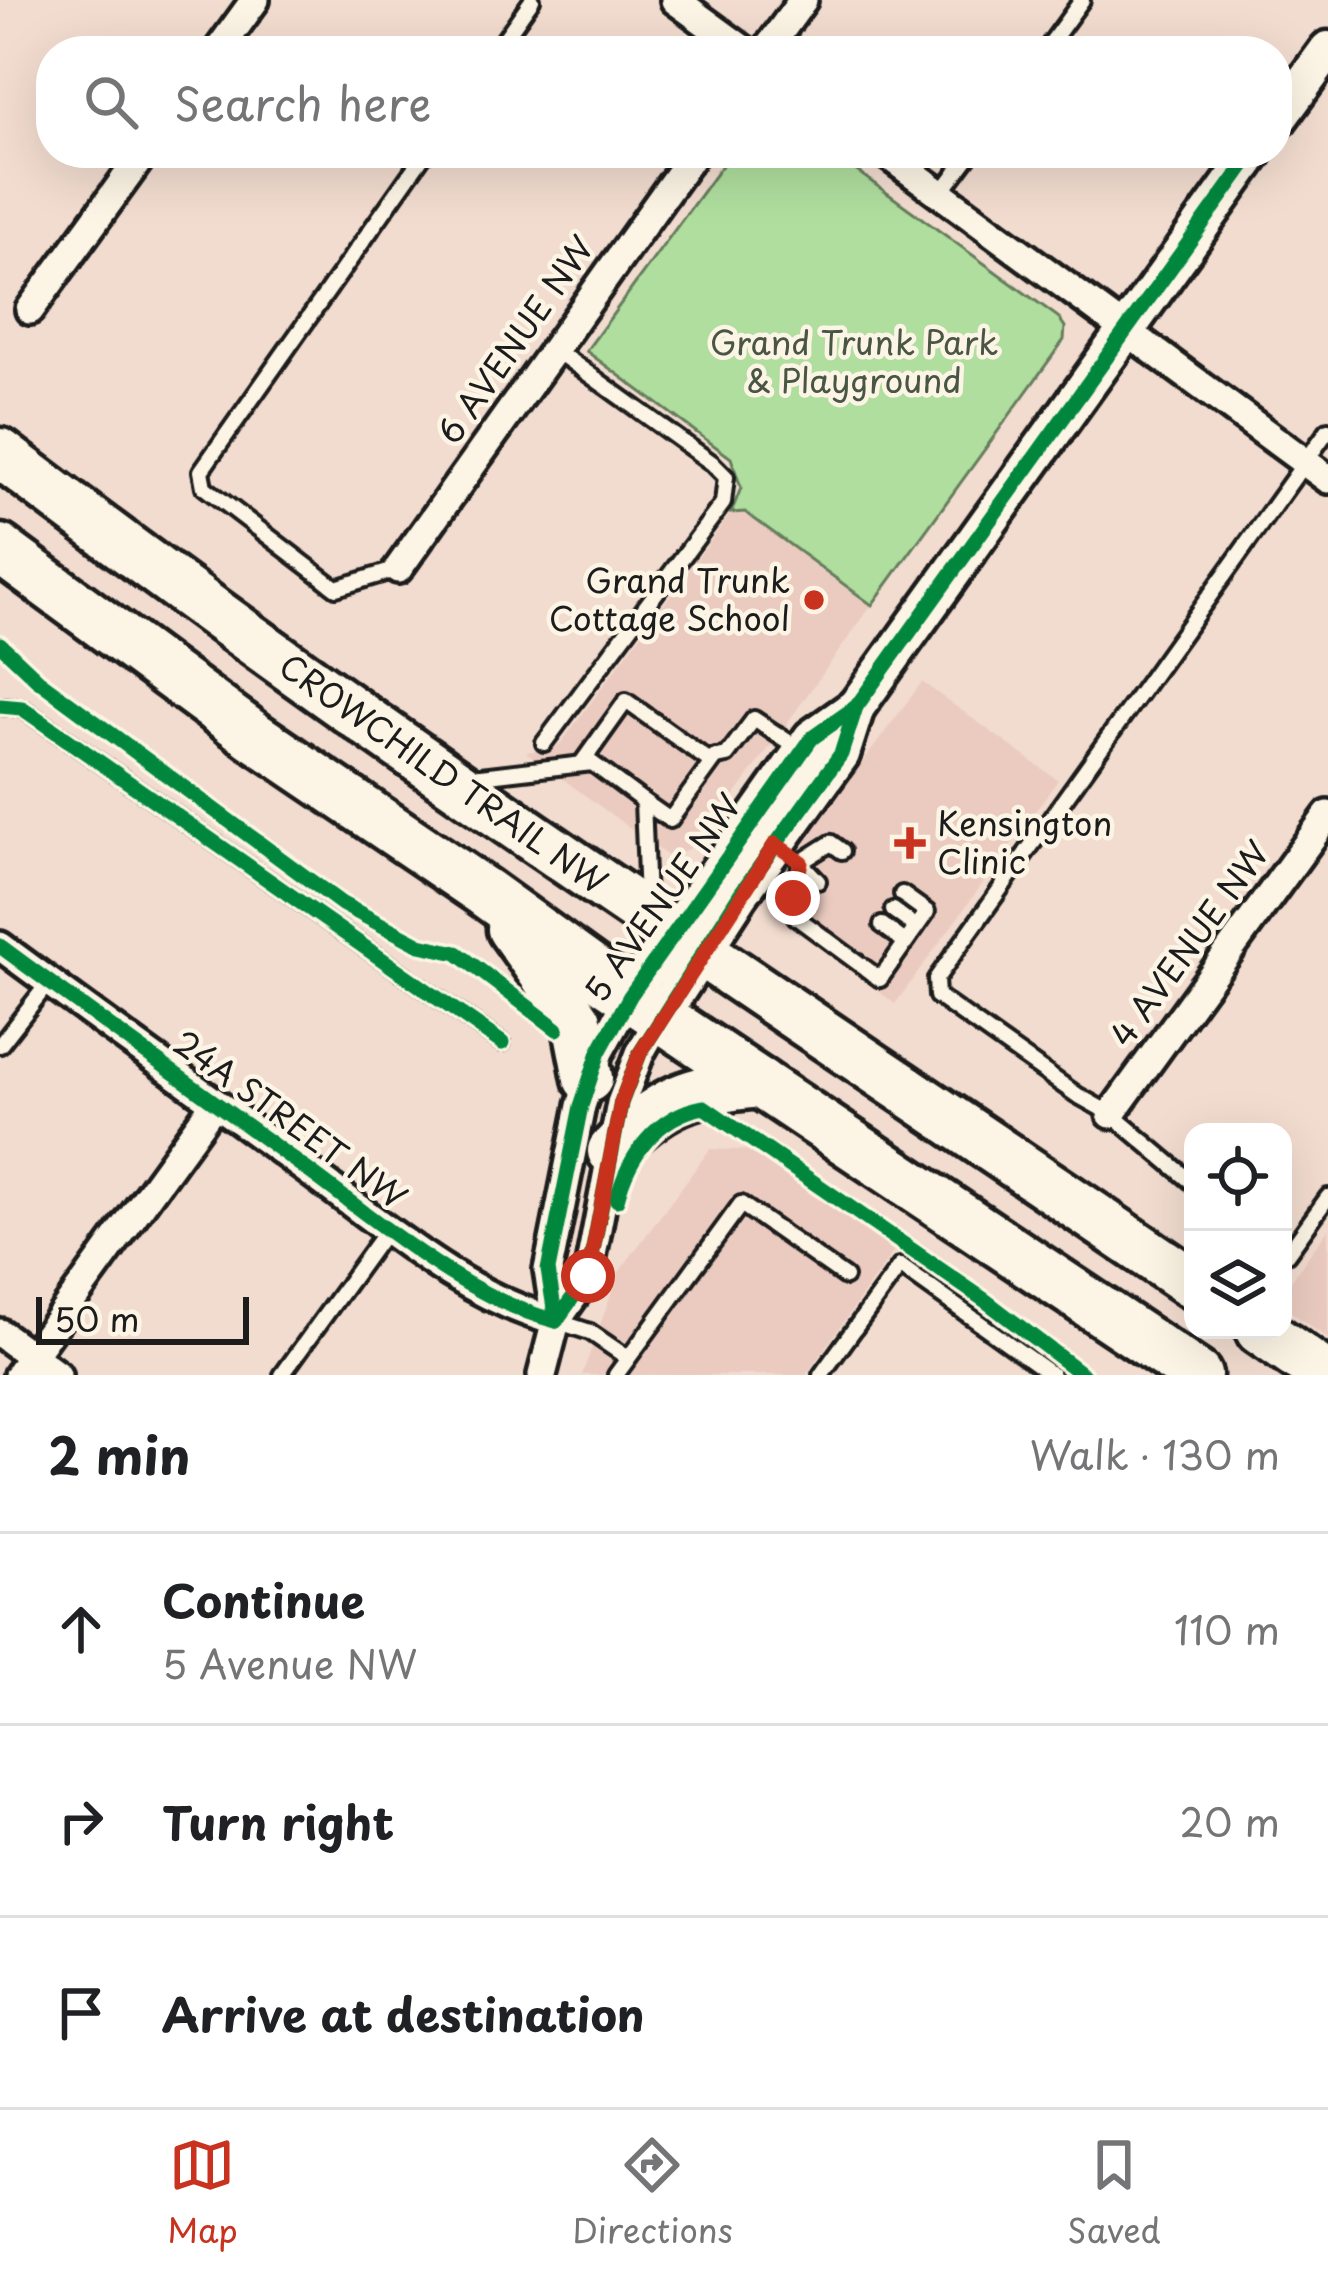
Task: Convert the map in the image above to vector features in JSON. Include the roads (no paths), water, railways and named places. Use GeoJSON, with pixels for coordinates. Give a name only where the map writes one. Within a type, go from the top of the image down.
{"type":"FeatureCollection","features":[{"type":"Feature","properties":{"kind":"highway","name":"CROWCHILD TRAIL NW"},"geometry":{"type":"LineString","coordinates":[[0,452],[234,628],[451,780],[1184,1279]]}},
{"type":"Feature","properties":{"kind":"highway"},"geometry":{"type":"LineString","coordinates":[[0,549],[254,736],[645,1006],[1197,1375]]}},
{"type":"Feature","properties":{"kind":"highway"},"geometry":{"type":"LineString","coordinates":[[484,892],[566,1001],[577,1022],[588,1078]]}},
{"type":"Feature","properties":{"kind":"highway"},"geometry":{"type":"LineString","coordinates":[[612,1151],[638,1122],[673,1100],[710,1088],[760,1083]]}},
{"type":"Feature","properties":{"kind":"highway"},"geometry":{"type":"LineString","coordinates":[[1273,1339],[1325,1375]]}},
{"type":"Feature","properties":{"kind":"street"},"geometry":{"type":"LineString","coordinates":[[229,36],[255,0]]}},
{"type":"Feature","properties":{"kind":"street"},"geometry":{"type":"LineString","coordinates":[[675,0],[724,36]]}},
{"type":"Feature","properties":{"kind":"street"},"geometry":{"type":"LineString","coordinates":[[777,36],[803,0]]}},
{"type":"Feature","properties":{"kind":"street"},"geometry":{"type":"LineString","coordinates":[[1292,99],[1328,50]]}},
{"type":"Feature","properties":{"kind":"street"},"geometry":{"type":"LineString","coordinates":[[31,310],[133,168]]}},
{"type":"Feature","properties":{"kind":"street","name":"6 AVENUE NW"},"geometry":{"type":"LineString","coordinates":[[398,569],[683,168]]}},
{"type":"Feature","properties":{"kind":"street"},"geometry":{"type":"LineString","coordinates":[[906,168],[1317,470]]}},
{"type":"Feature","properties":{"kind":"street","name":"5 AVENUE NW"},"geometry":{"type":"LineString","coordinates":[[674,935],[797,853],[841,754],[856,707],[1242,168]]}},
{"type":"Feature","properties":{"kind":"street","name":"5 AVENUE NW"},"geometry":{"type":"LineString","coordinates":[[542,1375],[556,1321],[588,1276],[621,1102],[634,1068],[645,1006],[674,935],[812,738],[856,707]]}},
{"type":"Feature","properties":{"kind":"street","name":"4 AVENUE NW"},"geometry":{"type":"LineString","coordinates":[[1111,1114],[1328,815]]}},
{"type":"Feature","properties":{"kind":"street","name":"24A STREET NW"},"geometry":{"type":"LineString","coordinates":[[0,946],[490,1298],[556,1321]]}},
{"type":"Feature","properties":{"kind":"street","name":"5 AVENUE NW"},"geometry":{"type":"LineString","coordinates":[[556,1321],[548,1270],[588,1078],[609,1030],[645,1006]]}},
{"type":"Feature","properties":{"kind":"street"},"geometry":{"type":"LineString","coordinates":[[24,1366],[215,1102]]}},
{"type":"Feature","properties":{"kind":"street"},"geometry":{"type":"LineString","coordinates":[[0,1333],[24,1366],[58,1375]]}},
{"type":"Feature","properties":{"kind":"lane"},"geometry":{"type":"LineString","coordinates":[[507,36],[532,0]]}},
{"type":"Feature","properties":{"kind":"lane"},"geometry":{"type":"LineString","coordinates":[[1056,36],[1082,0]]}},
{"type":"Feature","properties":{"kind":"lane"},"geometry":{"type":"LineString","coordinates":[[398,569],[336,588],[204,487],[200,472],[414,168]]}},
{"type":"Feature","properties":{"kind":"lane"},"geometry":{"type":"LineString","coordinates":[[941,193],[960,168]]}},
{"type":"Feature","properties":{"kind":"lane"},"geometry":{"type":"LineString","coordinates":[[544,743],[723,503],[726,477],[554,349]]}},
{"type":"Feature","properties":{"kind":"lane"},"geometry":{"type":"LineString","coordinates":[[1184,1175],[1111,1114],[948,1004],[937,995],[936,979],[1317,470],[1328,430]]}},
{"type":"Feature","properties":{"kind":"lane"},"geometry":{"type":"LineString","coordinates":[[581,764],[626,700],[707,759],[727,755],[754,719],[802,752]]}},
{"type":"Feature","properties":{"kind":"lane"},"geometry":{"type":"LineString","coordinates":[[0,706],[22,708],[502,1043]]}},
{"type":"Feature","properties":{"kind":"lane"},"geometry":{"type":"LineString","coordinates":[[451,780],[592,763],[670,820],[716,758]]}},
{"type":"Feature","properties":{"kind":"lane"},"geometry":{"type":"LineString","coordinates":[[643,801],[674,935]]}},
{"type":"Feature","properties":{"kind":"lane"},"geometry":{"type":"LineString","coordinates":[[797,853],[831,843],[842,851]]}},
{"type":"Feature","properties":{"kind":"lane"},"geometry":{"type":"LineString","coordinates":[[797,853],[830,864]]}},
{"type":"Feature","properties":{"kind":"lane"},"geometry":{"type":"LineString","coordinates":[[797,853],[818,881]]}},
{"type":"Feature","properties":{"kind":"lane"},"geometry":{"type":"LineString","coordinates":[[797,853],[796,917],[880,979],[927,912],[902,894]]}},
{"type":"Feature","properties":{"kind":"lane"},"geometry":{"type":"LineString","coordinates":[[893,910],[916,927]]}},
{"type":"Feature","properties":{"kind":"lane"},"geometry":{"type":"LineString","coordinates":[[882,926],[905,942]]}},
{"type":"Feature","properties":{"kind":"lane"},"geometry":{"type":"LineString","coordinates":[[0,1045],[49,982]]}},
{"type":"Feature","properties":{"kind":"lane"},"geometry":{"type":"LineString","coordinates":[[1292,1247],[1328,1197]]}},
{"type":"Feature","properties":{"kind":"lane"},"geometry":{"type":"LineString","coordinates":[[616,1375],[741,1204],[845,1277]]}},
{"type":"Feature","properties":{"kind":"lane"},"geometry":{"type":"LineString","coordinates":[[283,1375],[388,1228]]}},
{"type":"Feature","properties":{"kind":"lane"},"geometry":{"type":"LineString","coordinates":[[820,1375],[900,1266],[1052,1375]]}},
{"type":"Feature","properties":{"kind":"lane"},"geometry":{"type":"LineString","coordinates":[[556,1321],[590,1332],[628,1358]]}},
{"type":"Feature","properties":{"kind":"place","name":"Grand Trunk Cottage School"},"geometry":{"type":"Point","coordinates":[814,600]}},
{"type":"Feature","properties":{"kind":"place","name":"Kensington Clinic"},"geometry":{"type":"Point","coordinates":[910,843]}},
{"type":"Feature","properties":{"kind":"park label","name":"Grand Trunk Park & Playground"},"geometry":{"type":"Point","coordinates":[854,362]}}]}
